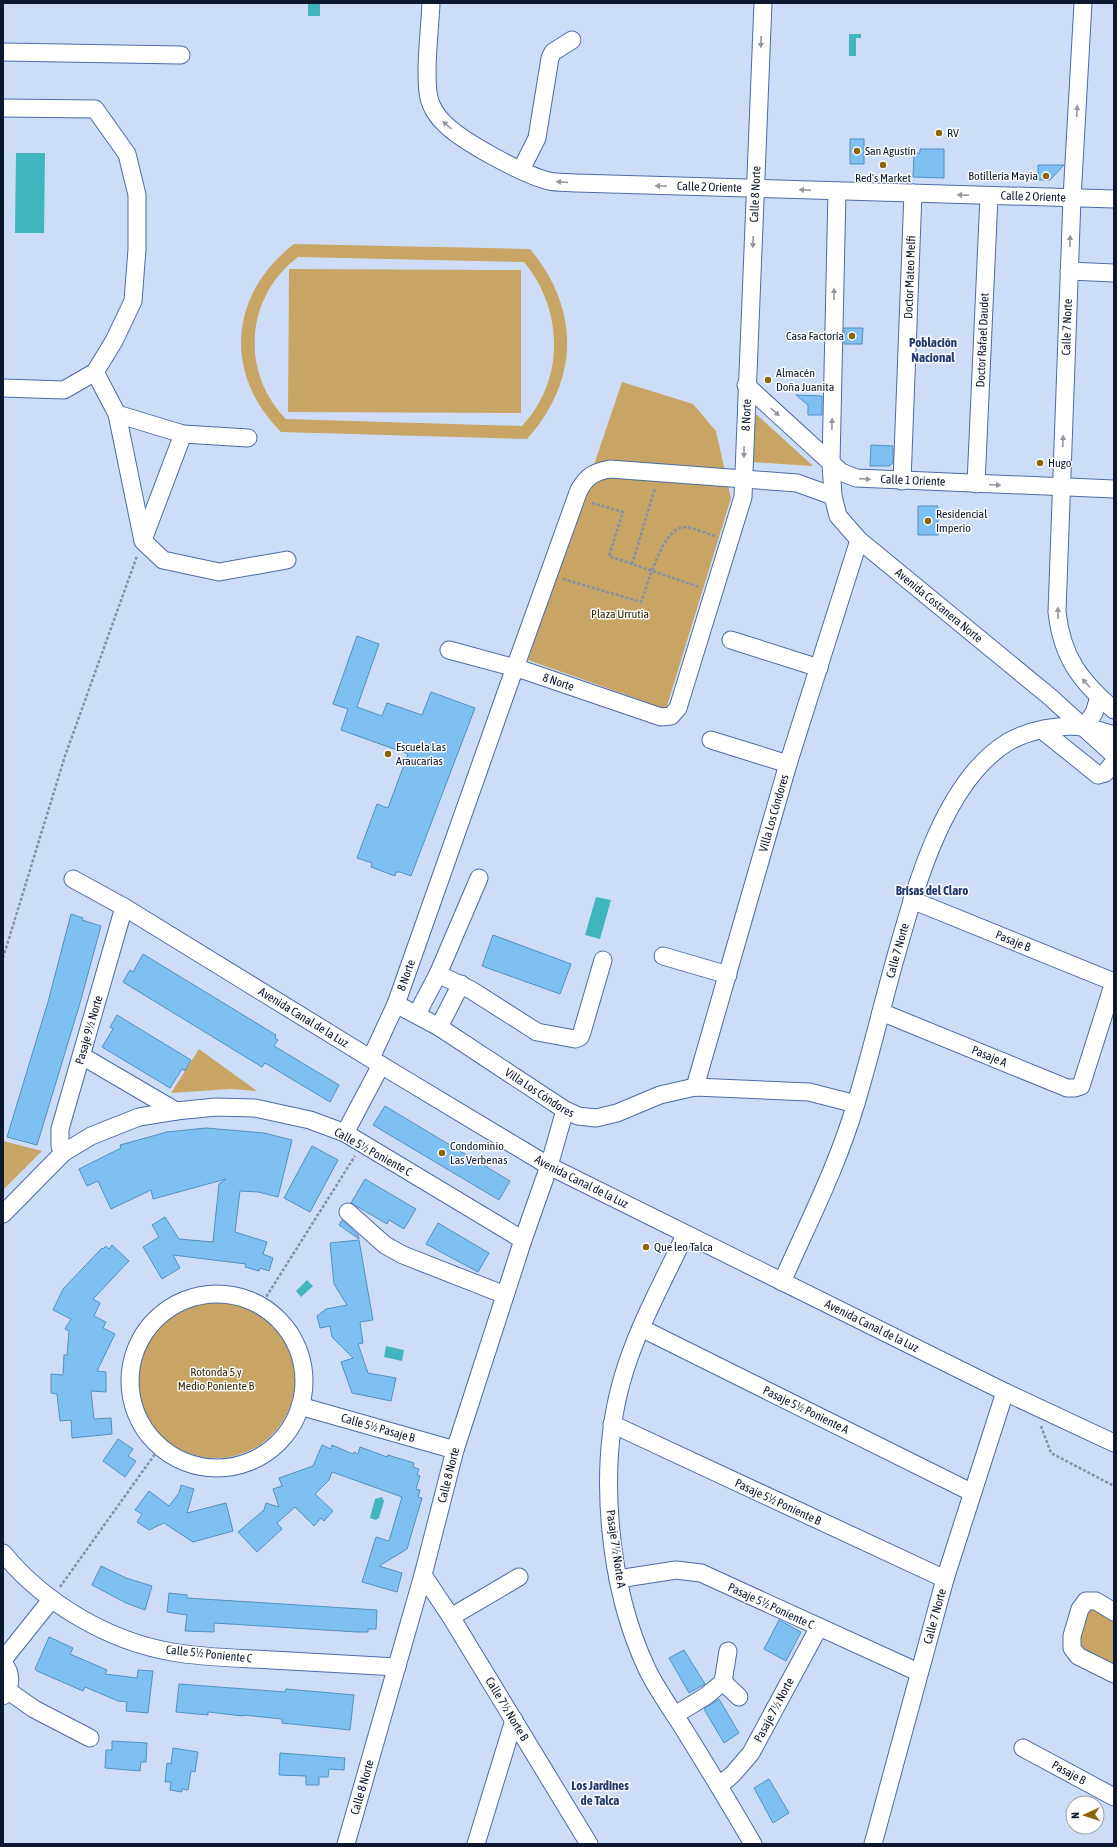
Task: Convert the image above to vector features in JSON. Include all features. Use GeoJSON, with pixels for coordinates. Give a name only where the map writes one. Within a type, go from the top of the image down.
{"type":"FeatureCollection","features":[{"type":"Feature","properties":{"kind":"street","name":"Calle 2 Oriente"},"geometry":{"type":"LineString","coordinates":[[431,3],[428,78],[429,98],[433,108],[445,124],[475,145],[521,170],[549,181],[756,189],[1114,199]]}},
{"type":"Feature","properties":{"kind":"street","name":"Calle 8 Norte"},"geometry":{"type":"LineString","coordinates":[[746,386],[756,189],[762,3]]}},
{"type":"Feature","properties":{"kind":"street","name":"Calle 7 Norte"},"geometry":{"type":"LineString","coordinates":[[1083,3],[1072,198],[1057,612],[1059,632],[1076,671],[1099,697]]}},
{"type":"Feature","properties":{"kind":"street"},"geometry":{"type":"LineString","coordinates":[[521,170],[537,138],[550,58],[553,52],[559,47],[572,40]]}},
{"type":"Feature","properties":{"kind":"street"},"geometry":{"type":"LineString","coordinates":[[3,52],[181,55]]}},
{"type":"Feature","properties":{"kind":"street"},"geometry":{"type":"LineString","coordinates":[[3,108],[95,109],[127,154],[136,195],[137,249],[133,301],[114,340],[95,372],[64,390],[3,388]]}},
{"type":"Feature","properties":{"kind":"street","name":"Avenida Costanera Norte"},"geometry":{"type":"LineString","coordinates":[[837,191],[831,463],[833,496],[838,516],[859,540],[1049,696],[1084,726],[1114,755]]}},
{"type":"Feature","properties":{"kind":"street","name":"Doctor Mateo Melfi"},"geometry":{"type":"LineString","coordinates":[[902,481],[913,193]]}},
{"type":"Feature","properties":{"kind":"street","name":"Doctor Rafael Daudet"},"geometry":{"type":"LineString","coordinates":[[976,484],[989,196]]}},
{"type":"Feature","properties":{"kind":"street"},"geometry":{"type":"LineString","coordinates":[[1069,271],[1114,272]]}},
{"type":"Feature","properties":{"kind":"street"},"geometry":{"type":"LineString","coordinates":[[95,372],[117,414],[143,540],[163,560],[220,572],[287,560]]}},
{"type":"Feature","properties":{"kind":"street","name":"Calle 1 Oriente"},"geometry":{"type":"LineString","coordinates":[[746,386],[841,472],[856,478],[1114,490]]}},
{"type":"Feature","properties":{"kind":"street","name":"8 Norte"},"geometry":{"type":"LineString","coordinates":[[345,1133],[376,1061],[516,668],[661,717],[671,716],[678,708],[743,497],[746,386]]}},
{"type":"Feature","properties":{"kind":"street"},"geometry":{"type":"LineString","coordinates":[[117,414],[183,434],[248,438]]}},
{"type":"Feature","properties":{"kind":"street"},"geometry":{"type":"LineString","coordinates":[[143,540],[183,434]]}},
{"type":"Feature","properties":{"kind":"street"},"geometry":{"type":"LineString","coordinates":[[449,650],[516,668],[576,498],[585,480],[591,474],[610,469],[660,474],[796,483],[833,496]]}},
{"type":"Feature","properties":{"kind":"street","name":"Villa Los Cóndores"},"geometry":{"type":"LineString","coordinates":[[695,1087],[788,764],[859,540]]}},
{"type":"Feature","properties":{"kind":"street"},"geometry":{"type":"LineString","coordinates":[[731,640],[819,668]]}},
{"type":"Feature","properties":{"kind":"street"},"geometry":{"type":"LineString","coordinates":[[1084,726],[1094,713],[1099,697],[1114,710]]}},
{"type":"Feature","properties":{"kind":"street","name":"Calle 7 Norte"},"geometry":{"type":"LineString","coordinates":[[782,1282],[840,1150],[856,1104],[912,900],[940,828],[956,796],[976,770],[996,751],[1009,742],[1042,730],[1064,726],[1084,726]]}},
{"type":"Feature","properties":{"kind":"street","name":"Avenida Costanera Norte"},"geometry":{"type":"LineString","coordinates":[[1084,726],[1114,735]]}},
{"type":"Feature","properties":{"kind":"street"},"geometry":{"type":"LineString","coordinates":[[1042,730],[1098,774],[1105,773],[1114,762]]}},
{"type":"Feature","properties":{"kind":"street"},"geometry":{"type":"LineString","coordinates":[[712,740],[788,764]]}},
{"type":"Feature","properties":{"kind":"street"},"geometry":{"type":"LineString","coordinates":[[417,1014],[438,974],[479,878]]}},
{"type":"Feature","properties":{"kind":"street","name":"Avenida Canal de la Luz"},"geometry":{"type":"LineString","coordinates":[[73,879],[124,908],[549,1166],[685,1235],[1005,1392],[1114,1443]]}},
{"type":"Feature","properties":{"kind":"street","name":"Pasaje B"},"geometry":{"type":"LineString","coordinates":[[912,900],[1114,982]]}},
{"type":"Feature","properties":{"kind":"street","name":"Pasaje 9½ Norte"},"geometry":{"type":"LineString","coordinates":[[63,1153],[60,1146],[60,1129],[124,908]]}},
{"type":"Feature","properties":{"kind":"street"},"geometry":{"type":"LineString","coordinates":[[664,956],[728,975]]}},
{"type":"Feature","properties":{"kind":"street"},"geometry":{"type":"LineString","coordinates":[[438,974],[461,984],[537,1032],[578,1038],[582,1032],[603,960]]}},
{"type":"Feature","properties":{"kind":"street","name":"Pasaje A"},"geometry":{"type":"LineString","coordinates":[[881,1012],[1067,1088],[1075,1088],[1081,1086],[1114,982]]}},
{"type":"Feature","properties":{"kind":"street"},"geometry":{"type":"LineString","coordinates":[[439,1028],[461,984]]}},
{"type":"Feature","properties":{"kind":"street","name":"Villa Los Cóndores"},"geometry":{"type":"LineString","coordinates":[[396,1004],[417,1014],[565,1110],[578,1116],[596,1118],[617,1113],[666,1093],[695,1087],[809,1092],[856,1104]]}},
{"type":"Feature","properties":{"kind":"street"},"geometry":{"type":"LineString","coordinates":[[82,1056],[176,1111]]}},
{"type":"Feature","properties":{"kind":"street","name":"Calle 5½ Poniente C"},"geometry":{"type":"LineString","coordinates":[[3,1214],[63,1153],[91,1136],[139,1117],[216,1107],[255,1108],[310,1120],[345,1133],[523,1240]]}},
{"type":"Feature","properties":{"kind":"street","name":"Calle 8 Norte"},"geometry":{"type":"LineString","coordinates":[[346,1844],[423,1576],[455,1450],[523,1240],[549,1166],[565,1110]]}},
{"type":"Feature","properties":{"kind":"street"},"geometry":{"type":"LineString","coordinates":[[348,1212],[385,1245],[403,1255],[505,1295]]}},
{"type":"Feature","properties":{"kind":"street","name":"Pasaje 7½ Norte A"},"geometry":{"type":"LineString","coordinates":[[685,1235],[641,1328],[622,1380],[612,1424],[609,1491],[612,1535],[618,1578],[629,1626],[647,1670],[753,1844]]}},
{"type":"Feature","properties":{"kind":"street"},"geometry":{"type":"LineString","coordinates":[[206,1293],[234,1294],[261,1305],[284,1324],[298,1349],[304,1377],[300,1406],[290,1429],[274,1447],[253,1461],[229,1467],[205,1467],[181,1461],[160,1447],[142,1425],[131,1398],[130,1370],[138,1342],[155,1318],[178,1302],[206,1293]]}},
{"type":"Feature","properties":{"kind":"street","name":"Pasaje 5½ Poniente A"},"geometry":{"type":"LineString","coordinates":[[641,1328],[971,1492]]}},
{"type":"Feature","properties":{"kind":"street","name":"Calle 7 Norte"},"geometry":{"type":"LineString","coordinates":[[873,1844],[918,1672],[945,1579],[971,1492],[1005,1392]]}},
{"type":"Feature","properties":{"kind":"street","name":"Calle 5½ Pasaje B"},"geometry":{"type":"LineString","coordinates":[[300,1406],[455,1450]]}},
{"type":"Feature","properties":{"kind":"street","name":"Pasaje 5½ Poniente B"},"geometry":{"type":"LineString","coordinates":[[612,1424],[945,1579]]}},
{"type":"Feature","properties":{"kind":"street","name":"Calle 5½ Poniente C"},"geometry":{"type":"LineString","coordinates":[[3,1553],[13,1565],[51,1600],[104,1630],[134,1642],[172,1652],[213,1656],[397,1667]]}},
{"type":"Feature","properties":{"kind":"street","name":"Pasaje 5½ Poniente C"},"geometry":{"type":"LineString","coordinates":[[618,1578],[676,1570],[700,1573],[918,1672]]}},
{"type":"Feature","properties":{"kind":"street","name":"Calle 7½ Norte B"},"geometry":{"type":"LineString","coordinates":[[423,1576],[451,1617],[589,1844]]}},
{"type":"Feature","properties":{"kind":"street"},"geometry":{"type":"LineString","coordinates":[[451,1617],[519,1577]]}},
{"type":"Feature","properties":{"kind":"street"},"geometry":{"type":"LineString","coordinates":[[51,1600],[3,1662],[10,1675],[5,1693],[90,1738]]}},
{"type":"Feature","properties":{"kind":"street"},"geometry":{"type":"LineString","coordinates":[[1114,1612],[1096,1600],[1086,1601],[1080,1609],[1072,1636],[1072,1648],[1078,1656],[1114,1674]]}},
{"type":"Feature","properties":{"kind":"street","name":"Pasaje 7½ Norte"},"geometry":{"type":"LineString","coordinates":[[719,1786],[733,1774],[751,1753],[819,1628]]}},
{"type":"Feature","properties":{"kind":"street"},"geometry":{"type":"LineString","coordinates":[[675,1715],[706,1696],[724,1682],[728,1651]]}},
{"type":"Feature","properties":{"kind":"street"},"geometry":{"type":"LineString","coordinates":[[724,1682],[739,1697]]}},
{"type":"Feature","properties":{"kind":"street"},"geometry":{"type":"LineString","coordinates":[[476,1844],[514,1720]]}},
{"type":"Feature","properties":{"kind":"street","name":"Pasaje B"},"geometry":{"type":"LineString","coordinates":[[1023,1748],[1114,1796]]}},
{"type":"Feature","properties":{"kind":"path"},"geometry":{"type":"LineString","coordinates":[[632,564],[660,474]]}},
{"type":"Feature","properties":{"kind":"path"},"geometry":{"type":"LineString","coordinates":[[576,498],[623,512],[609,556],[714,592]]}},
{"type":"Feature","properties":{"kind":"path"},"geometry":{"type":"LineString","coordinates":[[549,575],[641,602],[664,541],[675,530],[686,527],[730,541]]}},
{"type":"Feature","properties":{"kind":"path"},"geometry":{"type":"LineString","coordinates":[[3,958],[65,756],[143,540]]}},
{"type":"Feature","properties":{"kind":"path"},"geometry":{"type":"LineString","coordinates":[[261,1305],[363,1144]]}},
{"type":"Feature","properties":{"kind":"path"},"geometry":{"type":"LineString","coordinates":[[1033,1405],[1051,1453],[1114,1486]]}},
{"type":"Feature","properties":{"kind":"path"},"geometry":{"type":"LineString","coordinates":[[51,1600],[160,1447]]}},
{"type":"Feature","properties":{"kind":"green space"},"geometry":{"type":"Polygon","coordinates":[[[294,244],[530,249],[547,272],[558,296],[565,321],[567,345],[564,369],[557,393],[544,417],[527,439],[281,432],[262,409],[249,385],[242,360],[241,335],[246,310],[256,286],[272,264],[294,244]],[[298,257],[280,274],[267,293],[259,313],[255,335],[256,358],[261,379],[271,400],[286,419],[522,426],[536,408],[546,388],[552,367],[554,345],[552,323],[547,301],[537,281],[524,262],[298,257]]]}},
{"type":"Feature","properties":{"kind":"green space"},"geometry":{"type":"Polygon","coordinates":[[[289,269],[521,270],[521,413],[288,412],[289,269]]]}},
{"type":"Feature","properties":{"kind":"green space","name":"Plaza Urrutia"},"geometry":{"type":"Polygon","coordinates":[[[622,382],[693,404],[716,431],[731,498],[666,709],[528,660],[622,382]]]}},
{"type":"Feature","properties":{"kind":"green space"},"geometry":{"type":"Polygon","coordinates":[[[756,414],[813,466],[752,462],[756,414]]]}},
{"type":"Feature","properties":{"kind":"green space"},"geometry":{"type":"Polygon","coordinates":[[[199,1049],[257,1091],[230,1089],[171,1093],[199,1049]]]}},
{"type":"Feature","properties":{"kind":"green space"},"geometry":{"type":"Polygon","coordinates":[[[3,1141],[42,1151],[3,1190],[3,1141]]]}},
{"type":"Feature","properties":{"kind":"green space","name":"Rotonda 5 y Medio Poniente B"},"geometry":{"type":"Polygon","coordinates":[[[216,1300],[246,1306],[272,1323],[289,1349],[295,1379],[289,1409],[272,1435],[246,1452],[216,1458],[186,1452],[160,1435],[143,1409],[137,1379],[143,1349],[160,1323],[186,1306],[216,1300]]]}},
{"type":"Feature","properties":{"kind":"green space"},"geometry":{"type":"Polygon","coordinates":[[[1083,1604],[1114,1612],[1114,1674],[1078,1656],[1083,1604]]]}},
{"type":"Feature","properties":{"kind":"shaded area"},"geometry":{"type":"Polygon","coordinates":[[[308,3],[320,3],[320,16],[308,16],[308,3]]]}},
{"type":"Feature","properties":{"kind":"shaded area"},"geometry":{"type":"Polygon","coordinates":[[[849,34],[861,34],[861,38],[856,38],[856,56],[849,56],[849,34]]]}},
{"type":"Feature","properties":{"kind":"shaded area"},"geometry":{"type":"Polygon","coordinates":[[[16,153],[45,153],[44,233],[15,233],[16,153]]]}},
{"type":"Feature","properties":{"kind":"shaded area"},"geometry":{"type":"Polygon","coordinates":[[[596,897],[611,900],[600,939],[585,935],[596,897]]]}},
{"type":"Feature","properties":{"kind":"shaded area"},"geometry":{"type":"Polygon","coordinates":[[[307,1280],[313,1286],[301,1297],[296,1291],[307,1280]]]}},
{"type":"Feature","properties":{"kind":"shaded area"},"geometry":{"type":"Polygon","coordinates":[[[386,1346],[404,1350],[402,1361],[384,1357],[386,1346]]]}},
{"type":"Feature","properties":{"kind":"shaded area"},"geometry":{"type":"Polygon","coordinates":[[[382,1497],[384,1501],[379,1518],[376,1520],[370,1518],[375,1499],[382,1497]]]}},
{"type":"Feature","properties":{"kind":"building","name":"San Agustín"},"geometry":{"type":"Polygon","coordinates":[[[850,139],[864,139],[864,164],[850,164],[850,139]]]}},
{"type":"Feature","properties":{"kind":"building","name":"RV"},"geometry":{"type":"Polygon","coordinates":[[[920,149],[944,149],[944,178],[913,177],[914,153],[920,153],[920,149]]]}},
{"type":"Feature","properties":{"kind":"building","name":"Botillería Mayia"},"geometry":{"type":"Polygon","coordinates":[[[1038,165],[1064,165],[1050,180],[1038,180],[1038,165]]]}},
{"type":"Feature","properties":{"kind":"building","name":"Casa Factoría"},"geometry":{"type":"Polygon","coordinates":[[[844,328],[863,328],[862,344],[844,344],[844,328]]]}},
{"type":"Feature","properties":{"kind":"building"},"geometry":{"type":"Polygon","coordinates":[[[796,395],[822,396],[822,415],[808,415],[808,405],[796,395]]]}},
{"type":"Feature","properties":{"kind":"building"},"geometry":{"type":"Polygon","coordinates":[[[871,445],[893,446],[893,463],[889,466],[870,466],[871,445]]]}},
{"type":"Feature","properties":{"kind":"building","name":"Residencial Imperio"},"geometry":{"type":"Polygon","coordinates":[[[918,506],[938,506],[938,535],[918,535],[918,506]]]}},
{"type":"Feature","properties":{"kind":"building"},"geometry":{"type":"Polygon","coordinates":[[[357,636],[379,644],[357,707],[382,716],[387,703],[422,715],[431,692],[475,708],[411,876],[396,872],[395,876],[371,867],[372,863],[357,858],[377,804],[388,808],[408,754],[341,730],[348,709],[333,704],[357,636]]]}},
{"type":"Feature","properties":{"kind":"building"},"geometry":{"type":"Polygon","coordinates":[[[71,914],[83,918],[82,920],[101,926],[80,1003],[37,1145],[7,1137],[48,1002],[71,914]]]}},
{"type":"Feature","properties":{"kind":"building"},"geometry":{"type":"Polygon","coordinates":[[[493,935],[571,964],[560,994],[482,966],[493,935]]]}},
{"type":"Feature","properties":{"kind":"building"},"geometry":{"type":"Polygon","coordinates":[[[143,954],[276,1035],[275,1038],[278,1040],[274,1046],[339,1085],[330,1102],[265,1063],[262,1067],[123,982],[130,970],[133,972],[143,954]]]}},
{"type":"Feature","properties":{"kind":"building"},"geometry":{"type":"Polygon","coordinates":[[[117,1015],[191,1060],[185,1071],[182,1069],[170,1088],[102,1047],[113,1029],[110,1027],[117,1015]]]}},
{"type":"Feature","properties":{"kind":"building","name":"Condominio Las Verbenas"},"geometry":{"type":"Polygon","coordinates":[[[385,1106],[510,1181],[499,1200],[373,1125],[385,1106]]]}},
{"type":"Feature","properties":{"kind":"building"},"geometry":{"type":"Polygon","coordinates":[[[206,1128],[264,1133],[292,1140],[278,1197],[258,1192],[240,1191],[235,1232],[267,1242],[263,1254],[273,1258],[269,1271],[260,1268],[259,1271],[245,1267],[246,1264],[173,1255],[180,1268],[162,1279],[143,1247],[159,1237],[152,1225],[165,1217],[179,1239],[213,1242],[219,1184],[226,1179],[153,1199],[151,1190],[111,1209],[98,1181],[87,1186],[79,1169],[121,1148],[120,1145],[167,1132],[206,1128]]]}},
{"type":"Feature","properties":{"kind":"building"},"geometry":{"type":"Polygon","coordinates":[[[312,1146],[338,1160],[310,1212],[284,1198],[312,1146]]]}},
{"type":"Feature","properties":{"kind":"building"},"geometry":{"type":"Polygon","coordinates":[[[365,1179],[416,1209],[404,1229],[389,1220],[387,1224],[351,1203],[365,1179]]]}},
{"type":"Feature","properties":{"kind":"building"},"geometry":{"type":"Polygon","coordinates":[[[342,1220],[358,1235],[359,1239],[339,1225],[342,1220]]]}},
{"type":"Feature","properties":{"kind":"building"},"geometry":{"type":"Polygon","coordinates":[[[438,1223],[489,1253],[478,1272],[426,1244],[438,1223]]]}},
{"type":"Feature","properties":{"kind":"building"},"geometry":{"type":"Polygon","coordinates":[[[359,1240],[373,1320],[360,1322],[363,1343],[358,1344],[368,1373],[396,1378],[391,1401],[352,1393],[341,1362],[353,1358],[332,1337],[330,1326],[320,1328],[317,1316],[326,1309],[347,1305],[334,1284],[330,1243],[359,1240]]]}},
{"type":"Feature","properties":{"kind":"building"},"geometry":{"type":"Polygon","coordinates":[[[112,1245],[129,1261],[93,1299],[100,1303],[94,1316],[106,1322],[103,1328],[115,1334],[97,1371],[106,1372],[106,1392],[91,1391],[94,1419],[111,1418],[112,1434],[72,1438],[71,1420],[60,1421],[57,1394],[51,1393],[51,1374],[63,1375],[64,1355],[67,1355],[69,1331],[65,1329],[71,1319],[53,1310],[63,1289],[102,1248],[103,1249],[106,1246],[109,1249],[112,1245]]]}},
{"type":"Feature","properties":{"kind":"building"},"geometry":{"type":"Polygon","coordinates":[[[118,1439],[133,1449],[128,1456],[136,1461],[125,1477],[103,1461],[118,1439]]]}},
{"type":"Feature","properties":{"kind":"building"},"geometry":{"type":"Polygon","coordinates":[[[322,1445],[331,1449],[332,1445],[353,1454],[354,1452],[358,1454],[360,1447],[387,1457],[388,1455],[414,1463],[413,1467],[419,1469],[417,1475],[420,1476],[416,1489],[420,1490],[418,1497],[422,1498],[407,1549],[379,1566],[402,1573],[397,1592],[362,1582],[376,1537],[389,1541],[402,1497],[332,1472],[329,1480],[315,1494],[333,1511],[324,1521],[321,1518],[314,1526],[295,1507],[277,1523],[282,1529],[257,1552],[238,1532],[264,1510],[266,1503],[279,1507],[273,1489],[282,1486],[279,1478],[313,1466],[322,1445]]]}},
{"type":"Feature","properties":{"kind":"building"},"geometry":{"type":"Polygon","coordinates":[[[181,1485],[194,1489],[187,1513],[226,1503],[233,1531],[193,1542],[164,1523],[149,1530],[137,1522],[142,1514],[135,1510],[149,1491],[169,1506],[179,1493],[181,1485]]]}},
{"type":"Feature","properties":{"kind":"building"},"geometry":{"type":"Polygon","coordinates":[[[101,1566],[126,1578],[152,1586],[145,1610],[126,1603],[92,1585],[101,1566]]]}},
{"type":"Feature","properties":{"kind":"building"},"geometry":{"type":"Polygon","coordinates":[[[169,1593],[187,1595],[187,1598],[377,1610],[376,1629],[368,1629],[368,1632],[357,1632],[214,1623],[214,1632],[185,1631],[187,1615],[167,1612],[169,1593]]]}},
{"type":"Feature","properties":{"kind":"building"},"geometry":{"type":"Polygon","coordinates":[[[779,1620],[801,1632],[786,1661],[764,1649],[779,1620]]]}},
{"type":"Feature","properties":{"kind":"building"},"geometry":{"type":"Polygon","coordinates":[[[49,1637],[73,1648],[70,1654],[107,1670],[105,1674],[137,1678],[138,1670],[153,1671],[148,1713],[126,1711],[127,1702],[118,1701],[85,1687],[83,1691],[37,1671],[35,1669],[49,1637]]]}},
{"type":"Feature","properties":{"kind":"building"},"geometry":{"type":"Polygon","coordinates":[[[684,1650],[705,1684],[689,1693],[669,1658],[684,1650]]]}},
{"type":"Feature","properties":{"kind":"building"},"geometry":{"type":"Polygon","coordinates":[[[179,1684],[285,1692],[286,1689],[354,1695],[350,1730],[282,1723],[282,1719],[208,1712],[208,1715],[176,1712],[179,1684]]]}},
{"type":"Feature","properties":{"kind":"building"},"geometry":{"type":"Polygon","coordinates":[[[719,1699],[739,1733],[724,1743],[704,1709],[719,1699]]]}},
{"type":"Feature","properties":{"kind":"building"},"geometry":{"type":"Polygon","coordinates":[[[112,1741],[147,1743],[146,1762],[141,1762],[140,1771],[105,1768],[106,1750],[112,1750],[112,1741]]]}},
{"type":"Feature","properties":{"kind":"building"},"geometry":{"type":"Polygon","coordinates":[[[173,1748],[198,1752],[195,1772],[191,1771],[188,1790],[182,1789],[182,1792],[170,1790],[171,1782],[165,1782],[167,1763],[171,1764],[173,1748]]]}},
{"type":"Feature","properties":{"kind":"building"},"geometry":{"type":"Polygon","coordinates":[[[280,1753],[345,1758],[344,1770],[329,1769],[328,1777],[319,1777],[319,1785],[306,1785],[306,1776],[279,1775],[280,1753]]]}},
{"type":"Feature","properties":{"kind":"building"},"geometry":{"type":"Polygon","coordinates":[[[769,1779],[789,1813],[773,1823],[754,1788],[769,1779]]]}},
{"type":"Feature","properties":{"kind":"place","name":"RV"},"geometry":{"type":"Point","coordinates":[939,133]}},
{"type":"Feature","properties":{"kind":"place","name":"San Agustín"},"geometry":{"type":"Point","coordinates":[857,151]}},
{"type":"Feature","properties":{"kind":"place","name":"Red's Market"},"geometry":{"type":"Point","coordinates":[883,165]}},
{"type":"Feature","properties":{"kind":"place","name":"Botillería Mayia"},"geometry":{"type":"Point","coordinates":[1046,176]}},
{"type":"Feature","properties":{"kind":"place","name":"Casa Factoría"},"geometry":{"type":"Point","coordinates":[852,336]}},
{"type":"Feature","properties":{"kind":"place","name":"Almacén Doña Juanita"},"geometry":{"type":"Point","coordinates":[768,380]}},
{"type":"Feature","properties":{"kind":"place","name":"Hugo"},"geometry":{"type":"Point","coordinates":[1040,463]}},
{"type":"Feature","properties":{"kind":"place","name":"Residencial Imperio"},"geometry":{"type":"Point","coordinates":[928,521]}},
{"type":"Feature","properties":{"kind":"place","name":"Escuela Las Araucarias"},"geometry":{"type":"Point","coordinates":[388,754]}},
{"type":"Feature","properties":{"kind":"place","name":"Condominio Las Verbenas"},"geometry":{"type":"Point","coordinates":[442,1153]}},
{"type":"Feature","properties":{"kind":"place","name":"Que leo Talca"},"geometry":{"type":"Point","coordinates":[646,1247]}},
{"type":"Feature","properties":{"kind":"district","name":"Población Nacional"},"geometry":{"type":"Point","coordinates":[933,350]}},
{"type":"Feature","properties":{"kind":"district","name":"Brisas del Claro"},"geometry":{"type":"Point","coordinates":[932,890]}},
{"type":"Feature","properties":{"kind":"district","name":"Los Jardines de Talca"},"geometry":{"type":"Point","coordinates":[600,1792]}}]}
